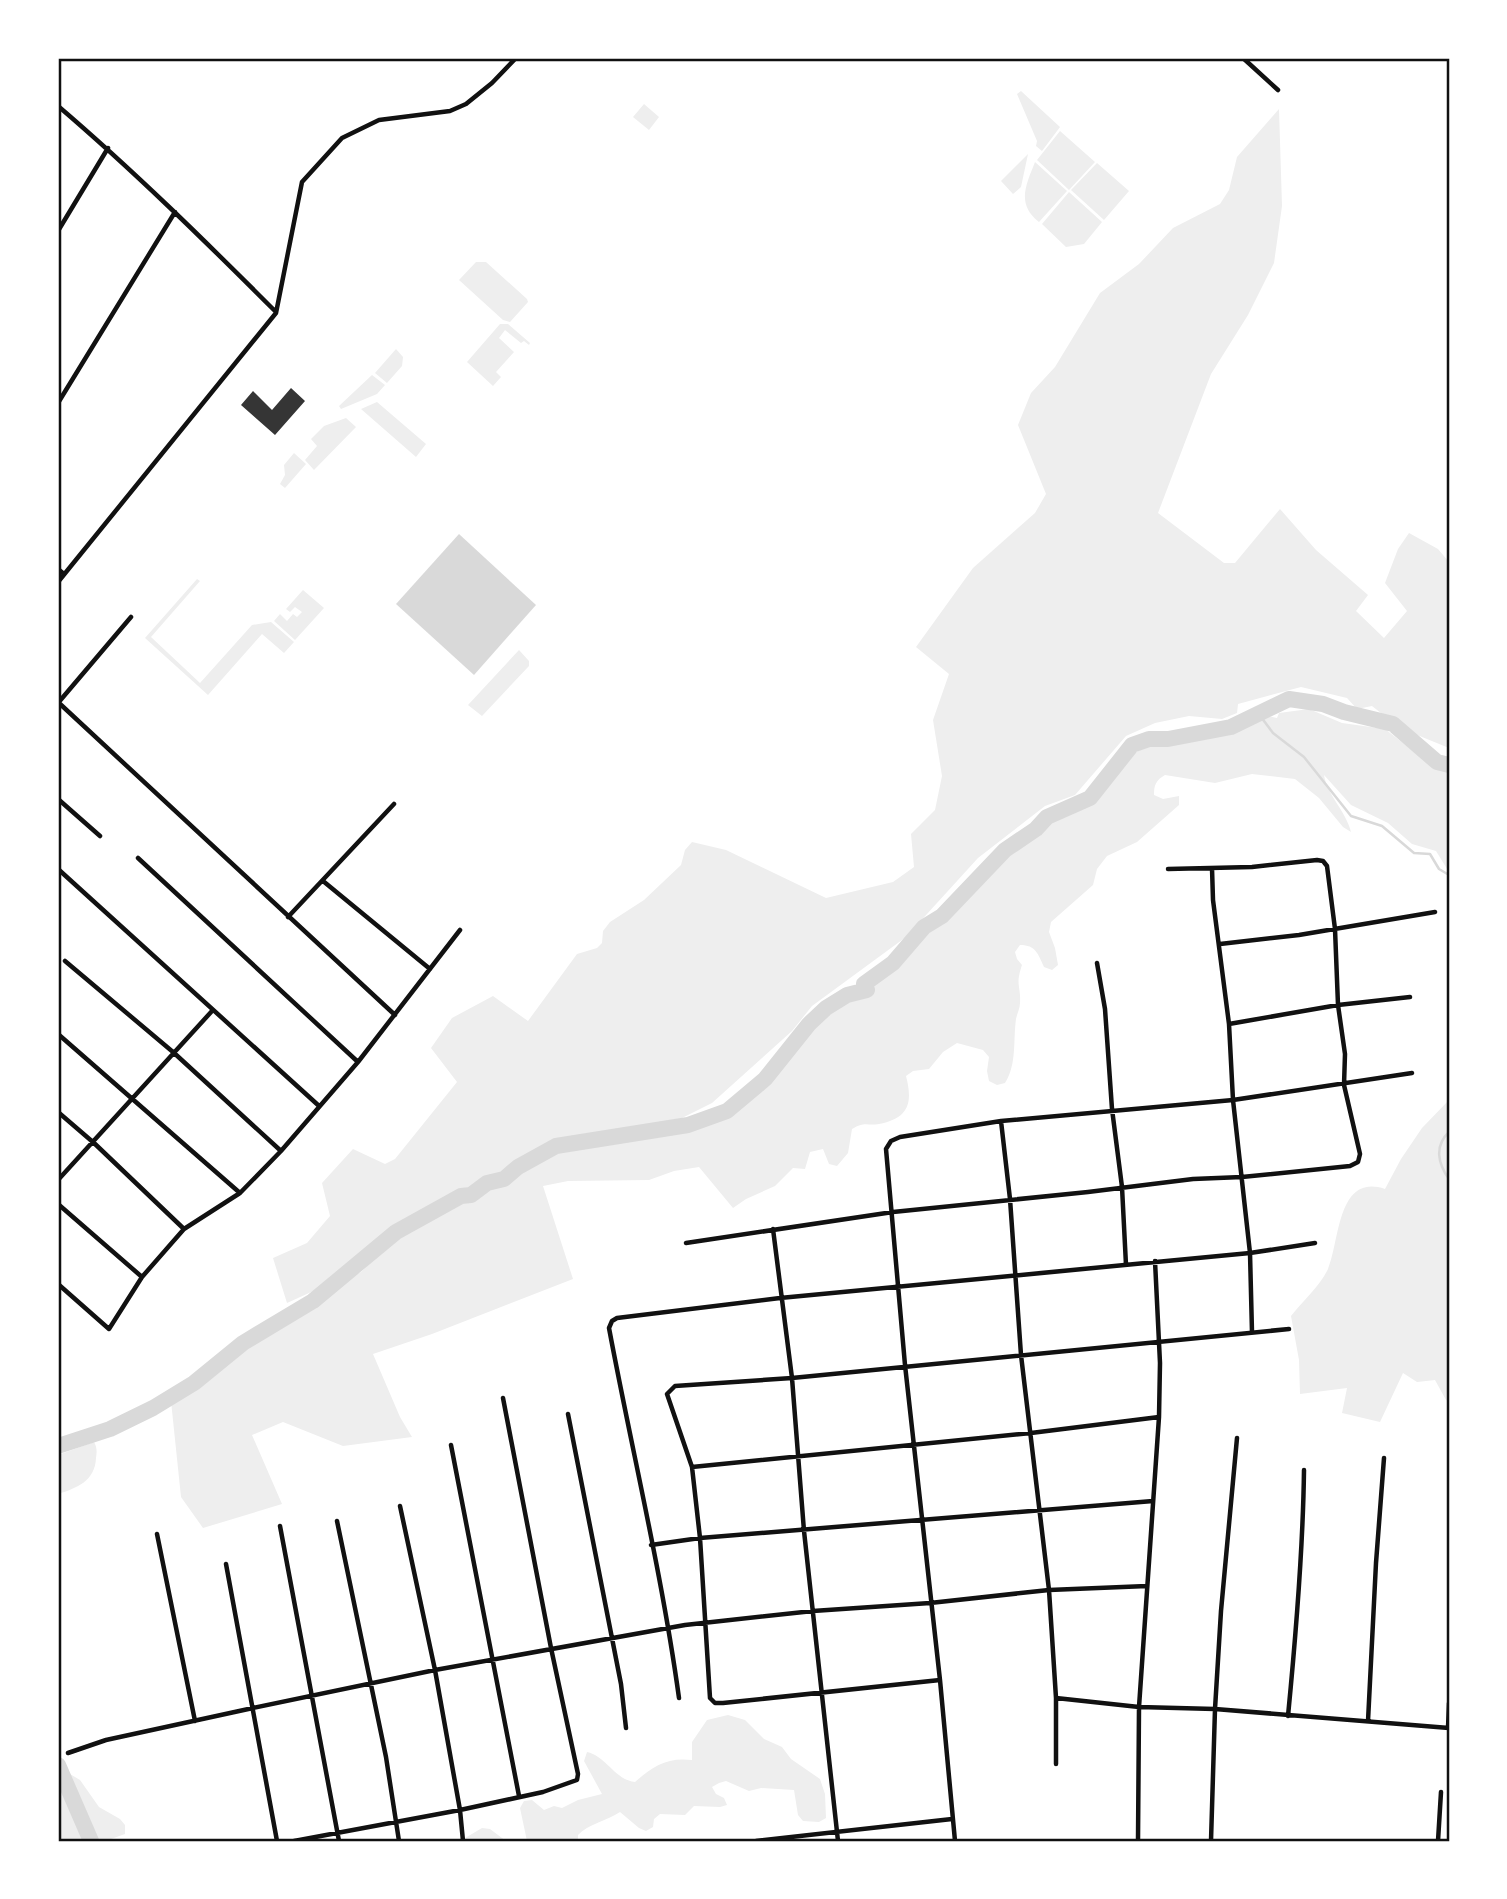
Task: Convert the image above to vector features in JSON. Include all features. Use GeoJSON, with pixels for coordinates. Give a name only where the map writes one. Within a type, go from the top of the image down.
{"type":"FeatureCollection","features":[{"type":"Feature","properties":{"kind":"street"},"geometry":{"type":"LineString","coordinates":[[58,582],[276,313],[302,183],[342,138],[380,120],[450,111],[466,104],[492,83],[516,58]]}},
{"type":"Feature","properties":{"kind":"street"},"geometry":{"type":"LineString","coordinates":[[1243,58],[1278,90]]}},
{"type":"Feature","properties":{"kind":"street"},"geometry":{"type":"LineString","coordinates":[[58,106],[108,148],[276,313]]}},
{"type":"Feature","properties":{"kind":"street"},"geometry":{"type":"LineString","coordinates":[[58,231],[108,148]]}},
{"type":"Feature","properties":{"kind":"street"},"geometry":{"type":"LineString","coordinates":[[58,402],[175,212]]}},
{"type":"Feature","properties":{"kind":"street"},"geometry":{"type":"LineString","coordinates":[[58,569],[64,575]]}},
{"type":"Feature","properties":{"kind":"street"},"geometry":{"type":"LineString","coordinates":[[131,617],[58,703],[396,1014]]}},
{"type":"Feature","properties":{"kind":"street"},"geometry":{"type":"LineString","coordinates":[[58,799],[100,836]]}},
{"type":"Feature","properties":{"kind":"street"},"geometry":{"type":"LineString","coordinates":[[288,917],[394,804]]}},
{"type":"Feature","properties":{"kind":"street"},"geometry":{"type":"LineString","coordinates":[[138,859],[358,1062]]}},
{"type":"Feature","properties":{"kind":"street"},"geometry":{"type":"LineString","coordinates":[[686,1243],[893,1212],[1193,1179],[1350,1166],[1358,1162],[1360,1153],[1344,1085],[1345,1054],[1338,1005],[1335,929],[1329,876],[1324,861],[1168,869]]}},
{"type":"Feature","properties":{"kind":"street"},"geometry":{"type":"LineString","coordinates":[[1212,868],[1250,1252],[1252,1332]]}},
{"type":"Feature","properties":{"kind":"street"},"geometry":{"type":"LineString","coordinates":[[58,869],[318,1105]]}},
{"type":"Feature","properties":{"kind":"street"},"geometry":{"type":"LineString","coordinates":[[323,881],[430,969]]}},
{"type":"Feature","properties":{"kind":"street"},"geometry":{"type":"LineString","coordinates":[[1220,944],[1335,929],[1434,912]]}},
{"type":"Feature","properties":{"kind":"street"},"geometry":{"type":"LineString","coordinates":[[58,1284],[109,1329],[142,1277],[184,1229],[240,1194],[281,1151],[318,1105],[358,1062],[460,930]]}},
{"type":"Feature","properties":{"kind":"street"},"geometry":{"type":"LineString","coordinates":[[65,961],[173,1052],[281,1151]]}},
{"type":"Feature","properties":{"kind":"street"},"geometry":{"type":"LineString","coordinates":[[1097,962],[1105,1009],[1112,1109],[1122,1187],[1126,1265]]}},
{"type":"Feature","properties":{"kind":"street"},"geometry":{"type":"LineString","coordinates":[[1229,1024],[1338,1005],[1410,997]]}},
{"type":"Feature","properties":{"kind":"street"},"geometry":{"type":"LineString","coordinates":[[58,1180],[212,1011]]}},
{"type":"Feature","properties":{"kind":"street"},"geometry":{"type":"LineString","coordinates":[[58,1034],[240,1194]]}},
{"type":"Feature","properties":{"kind":"street"},"geometry":{"type":"LineString","coordinates":[[955,1841],[905,1366],[886,1149],[891,1141],[900,1137],[1001,1121],[1233,1100],[1412,1073]]}},
{"type":"Feature","properties":{"kind":"street"},"geometry":{"type":"LineString","coordinates":[[58,1112],[184,1229]]}},
{"type":"Feature","properties":{"kind":"street"},"geometry":{"type":"LineString","coordinates":[[1001,1121],[1010,1199],[1021,1355],[1049,1590],[1056,1698],[1056,1764]]}},
{"type":"Feature","properties":{"kind":"street"},"geometry":{"type":"LineString","coordinates":[[58,1204],[142,1277]]}},
{"type":"Feature","properties":{"kind":"street"},"geometry":{"type":"LineString","coordinates":[[773,1229],[792,1378],[804,1531],[838,1841]]}},
{"type":"Feature","properties":{"kind":"street"},"geometry":{"type":"LineString","coordinates":[[679,1698],[669,1627],[609,1328],[612,1321],[617,1318],[780,1298],[1126,1265],[1315,1243]]}},
{"type":"Feature","properties":{"kind":"street"},"geometry":{"type":"LineString","coordinates":[[1138,1841],[1139,1707],[1160,1417],[1160,1341],[1155,1261]]}},
{"type":"Feature","properties":{"kind":"street"},"geometry":{"type":"LineString","coordinates":[[940,1680],[715,1703],[710,1698],[700,1538],[692,1466],[667,1394],[670,1389],[675,1386],[792,1378],[1289,1329]]}},
{"type":"Feature","properties":{"kind":"street"},"geometry":{"type":"LineString","coordinates":[[294,1841],[460,1810],[543,1792],[577,1780],[578,1774],[503,1398]]}},
{"type":"Feature","properties":{"kind":"street"},"geometry":{"type":"LineString","coordinates":[[568,1414],[612,1637],[626,1728]]}},
{"type":"Feature","properties":{"kind":"street"},"geometry":{"type":"LineString","coordinates":[[692,1466],[1031,1433],[1160,1417]]}},
{"type":"Feature","properties":{"kind":"street"},"geometry":{"type":"LineString","coordinates":[[1210,1841],[1221,1611],[1237,1438]]}},
{"type":"Feature","properties":{"kind":"street"},"geometry":{"type":"LineString","coordinates":[[451,1445],[519,1796]]}},
{"type":"Feature","properties":{"kind":"street"},"geometry":{"type":"LineString","coordinates":[[1368,1721],[1384,1458]]}},
{"type":"Feature","properties":{"kind":"street"},"geometry":{"type":"LineString","coordinates":[[1288,1716],[1298,1620],[1304,1470]]}},
{"type":"Feature","properties":{"kind":"street"},"geometry":{"type":"LineString","coordinates":[[651,1545],[700,1538],[1153,1501]]}},
{"type":"Feature","properties":{"kind":"street"},"geometry":{"type":"LineString","coordinates":[[400,1506],[435,1670],[463,1841]]}},
{"type":"Feature","properties":{"kind":"street"},"geometry":{"type":"LineString","coordinates":[[337,1521],[386,1757],[399,1841]]}},
{"type":"Feature","properties":{"kind":"street"},"geometry":{"type":"LineString","coordinates":[[280,1526],[339,1841]]}},
{"type":"Feature","properties":{"kind":"street"},"geometry":{"type":"LineString","coordinates":[[157,1534],[195,1721]]}},
{"type":"Feature","properties":{"kind":"street"},"geometry":{"type":"LineString","coordinates":[[226,1564],[276,1841]]}},
{"type":"Feature","properties":{"kind":"street"},"geometry":{"type":"LineString","coordinates":[[68,1754],[106,1740],[253,1707],[669,1627],[1049,1590],[1147,1586]]}},
{"type":"Feature","properties":{"kind":"street"},"geometry":{"type":"LineString","coordinates":[[1056,1698],[1139,1707],[1215,1709],[1449,1728],[1449,1703]]}},
{"type":"Feature","properties":{"kind":"street"},"geometry":{"type":"LineString","coordinates":[[1438,1841],[1441,1792]]}},
{"type":"Feature","properties":{"kind":"street"},"geometry":{"type":"LineString","coordinates":[[756,1841],[952,1819]]}},
{"type":"Feature","properties":{"kind":"shaded area"},"geometry":{"type":"Polygon","coordinates":[[[1021,91],[1060,127],[1042,151],[1036,146],[1037,141],[1017,94],[1021,91]]]}},
{"type":"Feature","properties":{"kind":"shaded area"},"geometry":{"type":"Polygon","coordinates":[[[644,104],[659,117],[649,130],[633,117],[644,104]]]}},
{"type":"Feature","properties":{"kind":"shaded area"},"geometry":{"type":"Polygon","coordinates":[[[1279,109],[1282,206],[1274,263],[1248,315],[1211,374],[1158,513],[1224,563],[1235,563],[1280,509],[1316,550],[1368,595],[1356,611],[1384,638],[1407,611],[1385,583],[1398,549],[1409,533],[1438,549],[1449,562],[1449,748],[1400,728],[1372,706],[1357,709],[1347,698],[1301,687],[1238,704],[1237,713],[1222,719],[1189,716],[1155,723],[1126,736],[1075,795],[1045,806],[978,858],[906,937],[812,1006],[792,1031],[712,1103],[682,1118],[562,1141],[409,1219],[320,1288],[287,1303],[273,1258],[307,1243],[330,1216],[322,1183],[353,1149],[385,1164],[395,1159],[457,1082],[431,1048],[452,1018],[493,996],[528,1021],[577,954],[597,948],[602,943],[603,931],[610,922],[644,900],[681,865],[685,850],[692,842],[726,850],[826,898],[893,882],[914,867],[911,834],[935,810],[942,776],[933,720],[949,674],[916,647],[973,568],[1035,513],[1046,494],[1018,425],[1031,393],[1055,367],[1100,293],[1139,264],[1173,228],[1220,204],[1229,190],[1237,157],[1279,109]]]}},
{"type":"Feature","properties":{"kind":"shaded area"},"geometry":{"type":"Polygon","coordinates":[[[1060,131],[1095,162],[1069,190],[1037,160],[1060,131]]]}},
{"type":"Feature","properties":{"kind":"shaded area"},"geometry":{"type":"Polygon","coordinates":[[[1028,154],[1021,187],[1013,194],[1001,181],[1028,154]]]}},
{"type":"Feature","properties":{"kind":"shaded area"},"geometry":{"type":"Polygon","coordinates":[[[1035,162],[1067,191],[1039,222],[1027,208],[1025,201],[1026,186],[1035,162]]]}},
{"type":"Feature","properties":{"kind":"shaded area"},"geometry":{"type":"Polygon","coordinates":[[[1097,163],[1129,191],[1104,220],[1071,190],[1097,163]]]}},
{"type":"Feature","properties":{"kind":"shaded area"},"geometry":{"type":"Polygon","coordinates":[[[1069,192],[1102,222],[1084,244],[1066,247],[1042,224],[1069,192]]]}},
{"type":"Feature","properties":{"kind":"shaded area"},"geometry":{"type":"Polygon","coordinates":[[[476,262],[486,262],[527,299],[528,302],[510,322],[503,320],[459,280],[476,262]]]}},
{"type":"Feature","properties":{"kind":"shaded area"},"geometry":{"type":"Polygon","coordinates":[[[500,324],[508,324],[530,343],[521,343],[505,330],[499,338],[514,352],[496,372],[501,377],[493,386],[467,362],[500,324]]]}},
{"type":"Feature","properties":{"kind":"shaded area"},"geometry":{"type":"Polygon","coordinates":[[[396,349],[403,357],[402,366],[387,383],[375,373],[396,349]]]}},
{"type":"Feature","properties":{"kind":"shaded area"},"geometry":{"type":"Polygon","coordinates":[[[372,375],[385,385],[377,394],[341,409],[339,406],[372,375]]]}},
{"type":"Feature","properties":{"kind":"shaded area"},"geometry":{"type":"Polygon","coordinates":[[[377,402],[426,444],[416,457],[361,409],[377,402]]]}},
{"type":"Feature","properties":{"kind":"shaded area"},"geometry":{"type":"Polygon","coordinates":[[[346,418],[356,427],[314,470],[305,460],[317,446],[311,439],[324,426],[346,418]]]}},
{"type":"Feature","properties":{"kind":"shaded area"},"geometry":{"type":"Polygon","coordinates":[[[294,453],[306,464],[285,488],[280,484],[285,475],[284,465],[294,453]]]}},
{"type":"Feature","properties":{"kind":"shaded area"},"geometry":{"type":"Polygon","coordinates":[[[459,534],[536,605],[474,675],[396,604],[459,534]]]}},
{"type":"Feature","properties":{"kind":"shaded area"},"geometry":{"type":"Polygon","coordinates":[[[197,579],[200,581],[151,637],[200,683],[252,625],[271,622],[294,642],[284,653],[262,634],[208,695],[145,638],[197,579]]]}},
{"type":"Feature","properties":{"kind":"shaded area"},"geometry":{"type":"Polygon","coordinates":[[[303,590],[324,608],[295,640],[274,621],[280,614],[287,621],[293,614],[297,617],[302,612],[295,607],[290,612],[286,609],[303,590]]]}},
{"type":"Feature","properties":{"kind":"shaded area"},"geometry":{"type":"Polygon","coordinates":[[[519,650],[529,661],[529,666],[482,716],[468,705],[519,650]]]}},
{"type":"Feature","properties":{"kind":"shaded area"},"geometry":{"type":"Polygon","coordinates":[[[1309,709],[1342,723],[1385,729],[1426,761],[1449,772],[1449,872],[1436,851],[1412,844],[1388,823],[1351,805],[1324,775],[1351,832],[1343,827],[1319,798],[1295,779],[1252,774],[1215,783],[1165,775],[1156,783],[1154,795],[1163,799],[1179,796],[1179,805],[1137,842],[1107,856],[1097,869],[1093,885],[1051,922],[1049,932],[1058,965],[1052,970],[1044,967],[1036,951],[1030,947],[1020,945],[1015,952],[1022,965],[1019,982],[1020,1005],[1016,1019],[1013,1060],[1005,1083],[997,1085],[989,1081],[989,1057],[983,1050],[957,1043],[943,1052],[929,1069],[913,1071],[906,1076],[908,1101],[903,1113],[897,1118],[879,1124],[863,1124],[852,1129],[848,1153],[837,1166],[829,1164],[823,1149],[810,1152],[805,1169],[793,1168],[775,1186],[733,1208],[699,1167],[674,1171],[649,1180],[568,1181],[543,1186],[573,1279],[373,1354],[400,1417],[412,1437],[343,1446],[283,1422],[252,1435],[282,1504],[203,1528],[181,1497],[171,1401],[203,1379],[208,1372],[292,1317],[314,1307],[337,1285],[361,1272],[395,1238],[418,1223],[506,1181],[530,1164],[567,1148],[665,1136],[710,1124],[739,1108],[773,1079],[811,1028],[845,1004],[868,994],[874,981],[894,966],[929,929],[977,888],[997,864],[1049,824],[1090,803],[1128,758],[1141,749],[1156,743],[1225,732],[1268,716],[1277,718],[1279,713],[1309,709]]]}},
{"type":"Feature","properties":{"kind":"shaded area"},"geometry":{"type":"Polygon","coordinates":[[[1449,1100],[1449,1401],[1435,1380],[1417,1382],[1403,1373],[1380,1422],[1342,1413],[1347,1388],[1300,1394],[1299,1360],[1291,1316],[1316,1288],[1328,1269],[1343,1212],[1349,1200],[1358,1191],[1369,1187],[1385,1189],[1422,1128],[1449,1100]]]}},
{"type":"Feature","properties":{"kind":"shaded area"},"geometry":{"type":"Polygon","coordinates":[[[94,1442],[97,1454],[89,1478],[58,1494],[58,1455],[94,1442]]]}},
{"type":"Feature","properties":{"kind":"shaded area"},"geometry":{"type":"Polygon","coordinates":[[[728,1715],[745,1720],[764,1739],[782,1747],[791,1759],[820,1779],[825,1794],[826,1818],[819,1822],[803,1821],[798,1815],[794,1790],[761,1788],[749,1791],[726,1781],[712,1787],[716,1794],[724,1798],[727,1805],[694,1806],[685,1815],[660,1814],[654,1819],[653,1827],[646,1831],[620,1812],[582,1831],[578,1835],[578,1841],[527,1841],[520,1808],[524,1801],[532,1800],[544,1810],[554,1806],[562,1808],[578,1800],[602,1794],[584,1761],[587,1752],[600,1758],[622,1777],[635,1782],[661,1764],[675,1760],[692,1760],[692,1742],[707,1720],[728,1715]]]}},
{"type":"Feature","properties":{"kind":"shaded area"},"geometry":{"type":"Polygon","coordinates":[[[65,1771],[80,1780],[99,1807],[120,1819],[125,1825],[125,1834],[109,1841],[58,1841],[58,1773],[65,1771]]]}},
{"type":"Feature","properties":{"kind":"shaded area"},"geometry":{"type":"Polygon","coordinates":[[[482,1828],[490,1829],[506,1841],[460,1841],[482,1828]]]}},
{"type":"Feature","properties":{"kind":"building"},"geometry":{"type":"Polygon","coordinates":[[[291,388],[305,401],[275,435],[241,405],[253,391],[272,410],[291,388]]]}},
{"type":"Feature","properties":{"kind":"waterway"},"geometry":{"type":"LineString","coordinates":[[58,1446],[110,1429],[153,1408],[194,1383],[243,1343],[313,1301],[396,1232],[461,1196],[471,1195],[487,1183],[504,1179],[518,1167],[556,1146],[688,1125],[727,1111],[765,1079],[809,1024],[826,1008],[847,995],[867,990],[864,984],[893,963],[924,927],[942,916],[1005,850],[1036,829],[1047,817],[1090,798],[1132,745],[1149,739],[1168,739],[1231,727],[1289,699],[1323,704],[1393,724],[1437,762],[1449,765]]}},
{"type":"Feature","properties":{"kind":"waterway"},"geometry":{"type":"LineString","coordinates":[[1258,713],[1273,733],[1304,757],[1351,816],[1382,826],[1414,853],[1430,854],[1439,869],[1449,875]]}},
{"type":"Feature","properties":{"kind":"waterway"},"geometry":{"type":"LineString","coordinates":[[1449,1132],[1441,1143],[1439,1155],[1449,1179]]}},
{"type":"Feature","properties":{"kind":"waterway"},"geometry":{"type":"LineString","coordinates":[[58,1765],[91,1841]]}}]}
